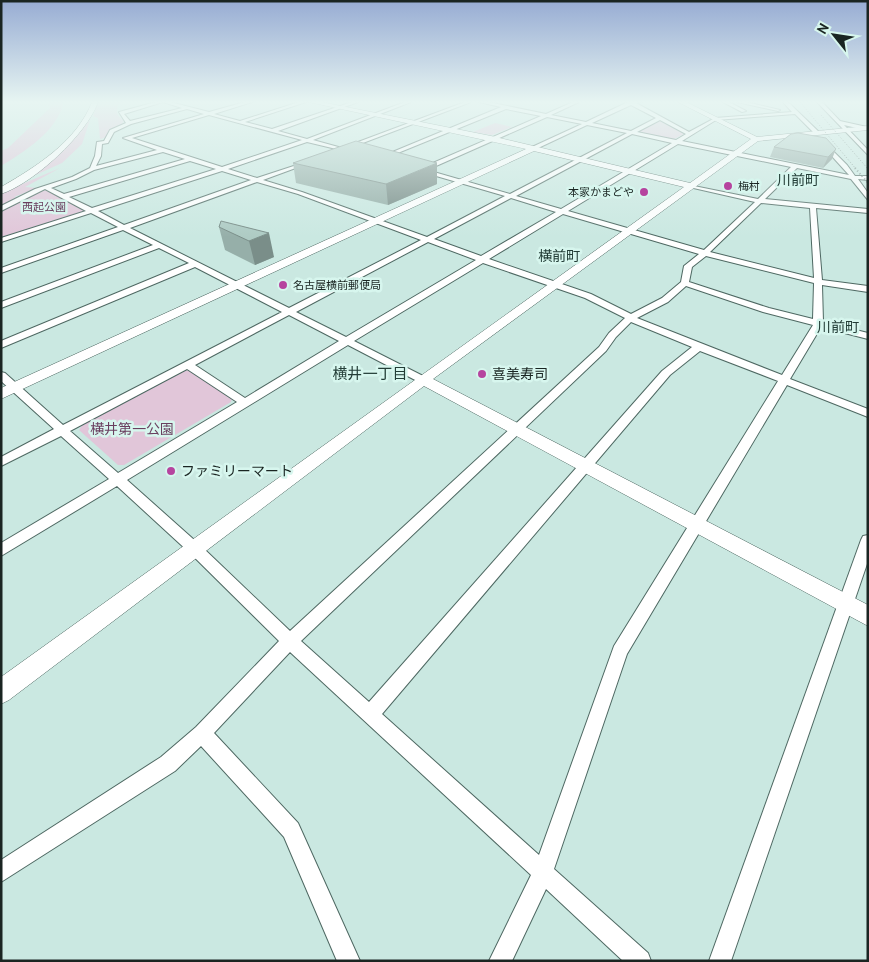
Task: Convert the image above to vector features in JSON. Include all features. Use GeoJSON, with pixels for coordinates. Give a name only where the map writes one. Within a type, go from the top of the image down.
{"type":"FeatureCollection","features":[{"type":"Feature","properties":{"kind":"street"},"geometry":{"type":"LineString","coordinates":[[1,190],[35,170],[61,147]]}},
{"type":"Feature","properties":{"kind":"street"},"geometry":{"type":"LineString","coordinates":[[92,169],[98,156],[99,147]]}},
{"type":"Feature","properties":{"kind":"street"},"geometry":{"type":"LineString","coordinates":[[152,147],[300,193],[555,286],[584,294],[630,317],[638,323],[868,413]]}},
{"type":"Feature","properties":{"kind":"street"},"geometry":{"type":"LineString","coordinates":[[1,240],[288,147]]}},
{"type":"Feature","properties":{"kind":"street"},"geometry":{"type":"LineString","coordinates":[[334,147],[360,154]]}},
{"type":"Feature","properties":{"kind":"street"},"geometry":{"type":"LineString","coordinates":[[333,153],[348,147]]}},
{"type":"Feature","properties":{"kind":"street"},"geometry":{"type":"LineString","coordinates":[[379,159],[408,147]]}},
{"type":"Feature","properties":{"kind":"street"},"geometry":{"type":"LineString","coordinates":[[420,170],[471,147]]}},
{"type":"Feature","properties":{"kind":"street"},"geometry":{"type":"LineString","coordinates":[[529,147],[760,201],[868,211]]}},
{"type":"Feature","properties":{"kind":"street"},"geometry":{"type":"LineString","coordinates":[[1,462],[603,147]]}},
{"type":"Feature","properties":{"kind":"street"},"geometry":{"type":"LineString","coordinates":[[1,550],[670,147]]}},
{"type":"Feature","properties":{"kind":"street"},"geometry":{"type":"LineString","coordinates":[[702,147],[853,177],[868,178]]}},
{"type":"Feature","properties":{"kind":"street"},"geometry":{"type":"LineString","coordinates":[[1,692],[196,550],[423,380],[745,147]]}},
{"type":"Feature","properties":{"kind":"street"},"geometry":{"type":"LineString","coordinates":[[827,147],[868,198]]}},
{"type":"Feature","properties":{"kind":"street"},"geometry":{"type":"LineString","coordinates":[[1,394],[534,148]]}},
{"type":"Feature","properties":{"kind":"street"},"geometry":{"type":"LineString","coordinates":[[1,208],[37,190],[47,188],[92,169],[164,150]]}},
{"type":"Feature","properties":{"kind":"street"},"geometry":{"type":"LineString","coordinates":[[370,157],[395,163]]}},
{"type":"Feature","properties":{"kind":"street"},"geometry":{"type":"LineString","coordinates":[[65,196],[190,159]]}},
{"type":"Feature","properties":{"kind":"street"},"geometry":{"type":"LineString","coordinates":[[1,271],[316,159]]}},
{"type":"Feature","properties":{"kind":"street"},"geometry":{"type":"LineString","coordinates":[[1,872],[168,764],[202,733],[290,640],[603,349],[612,335],[630,317],[665,300],[685,283],[688,266],[796,166]]}},
{"type":"Feature","properties":{"kind":"street"},"geometry":{"type":"LineString","coordinates":[[412,168],[704,253],[818,282],[868,290]]}},
{"type":"Feature","properties":{"kind":"street"},"geometry":{"type":"LineString","coordinates":[[47,188],[345,342],[423,380],[868,616]]}},
{"type":"Feature","properties":{"kind":"street"},"geometry":{"type":"LineString","coordinates":[[500,961],[543,872],[620,651],[818,324],[818,282],[813,206]]}},
{"type":"Feature","properties":{"kind":"street"},"geometry":{"type":"LineString","coordinates":[[1,305],[158,246]]}},
{"type":"Feature","properties":{"kind":"street"},"geometry":{"type":"LineString","coordinates":[[1,345],[194,264]]}},
{"type":"Feature","properties":{"kind":"street"},"geometry":{"type":"LineString","coordinates":[[685,283],[766,310],[868,336]]}},
{"type":"Feature","properties":{"kind":"street"},"geometry":{"type":"LineString","coordinates":[[371,713],[586,467],[666,372],[698,348]]}},
{"type":"Feature","properties":{"kind":"street"},"geometry":{"type":"LineString","coordinates":[[188,365],[244,402]]}},
{"type":"Feature","properties":{"kind":"street"},"geometry":{"type":"LineString","coordinates":[[1,375],[196,550],[290,640],[640,961]]}},
{"type":"Feature","properties":{"kind":"street"},"geometry":{"type":"LineString","coordinates":[[720,961],[868,540]]}},
{"type":"Feature","properties":{"kind":"street"},"geometry":{"type":"LineString","coordinates":[[202,733],[291,830],[349,961]]}},
{"type":"Feature","properties":{"kind":"green space"},"geometry":{"type":"Polygon","coordinates":[[[29,147],[1,166],[1,151],[8,148],[29,147]]]}},
{"type":"Feature","properties":{"kind":"green space"},"geometry":{"type":"Polygon","coordinates":[[[65,147],[79,147],[62,163],[20,182],[57,156],[65,147]]]}},
{"type":"Feature","properties":{"kind":"green space"},"geometry":{"type":"Polygon","coordinates":[[[60,168],[25,187],[37,188],[14,197],[18,198],[1,206],[1,193],[60,168]]]}},
{"type":"Feature","properties":{"kind":"green space","name":"西起公園"},"geometry":{"type":"Polygon","coordinates":[[[47,190],[83,210],[82,212],[1,237],[1,211],[41,191],[47,190]]]}},
{"type":"Feature","properties":{"kind":"green space","name":"横井第一公園"},"geometry":{"type":"Polygon","coordinates":[[[189,370],[232,398],[231,402],[124,465],[118,465],[79,430],[83,424],[183,371],[189,370]]]}},
{"type":"Feature","properties":{"kind":"building"},"geometry":{"type":"Polygon","coordinates":[[[339,147],[378,147],[437,163],[386,184],[293,163],[339,147]]]}},
{"type":"Feature","properties":{"kind":"building"},"geometry":{"type":"Polygon","coordinates":[[[774,147],[834,147],[836,149],[828,157],[774,147]]]}},
{"type":"Feature","properties":{"kind":"building"},"geometry":{"type":"Polygon","coordinates":[[[221,221],[269,233],[249,241],[219,227],[221,221]]]}},
{"type":"Feature","properties":{"kind":"railway"},"geometry":{"type":"LineString","coordinates":[[838,147],[856,169]]}},
{"type":"Feature","properties":{"kind":"railway"},"geometry":{"type":"LineString","coordinates":[[849,147],[868,169]]}},
{"type":"Feature","properties":{"kind":"railway"},"geometry":{"type":"LineString","coordinates":[[855,168],[868,183]]}},
{"type":"Feature","properties":{"kind":"place","name":"梅村"},"geometry":{"type":"Point","coordinates":[728,186]}},
{"type":"Feature","properties":{"kind":"place","name":"本家かまどや"},"geometry":{"type":"Point","coordinates":[644,192]}},
{"type":"Feature","properties":{"kind":"place","name":"名古屋横前郵便局"},"geometry":{"type":"Point","coordinates":[283,285]}},
{"type":"Feature","properties":{"kind":"place","name":"喜美寿司"},"geometry":{"type":"Point","coordinates":[482,374]}},
{"type":"Feature","properties":{"kind":"place","name":"ファミリーマート"},"geometry":{"type":"Point","coordinates":[171,471]}},
{"type":"Feature","properties":{"kind":"district","name":"川前町"},"geometry":{"type":"Point","coordinates":[798,180]}},
{"type":"Feature","properties":{"kind":"district","name":"横前町"},"geometry":{"type":"Point","coordinates":[559,256]}},
{"type":"Feature","properties":{"kind":"district","name":"川前町"},"geometry":{"type":"Point","coordinates":[838,327]}},
{"type":"Feature","properties":{"kind":"district","name":"横井一丁目"},"geometry":{"type":"Point","coordinates":[370,374]}}]}
